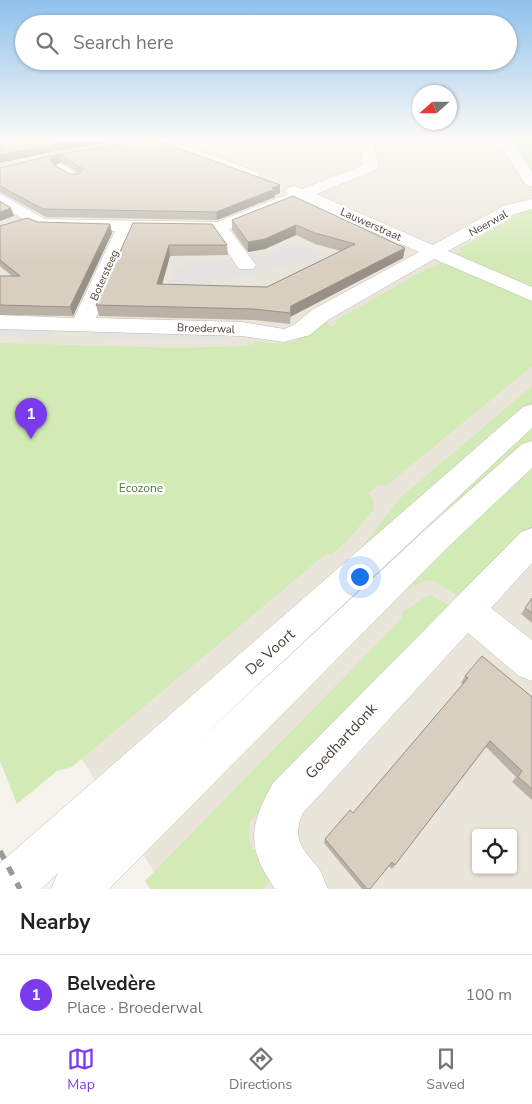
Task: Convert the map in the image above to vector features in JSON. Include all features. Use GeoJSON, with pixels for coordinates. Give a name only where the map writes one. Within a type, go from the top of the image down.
{"type":"FeatureCollection","features":[{"type":"Feature","properties":{"kind":"street","name":"Lauwerstraat"},"geometry":{"type":"LineString","coordinates":[[266,180],[305,195],[529,294]]}},
{"type":"Feature","properties":{"kind":"street"},"geometry":{"type":"LineString","coordinates":[[0,199],[41,224],[219,227],[339,180]]}},
{"type":"Feature","properties":{"kind":"street","name":"Neerwal"},"geometry":{"type":"LineString","coordinates":[[433,253],[514,208],[532,204]]}},
{"type":"Feature","properties":{"kind":"street"},"geometry":{"type":"LineString","coordinates":[[12,225],[30,219]]}},
{"type":"Feature","properties":{"kind":"street","name":"Botersteeg"},"geometry":{"type":"LineString","coordinates":[[82,324],[126,226]]}},
{"type":"Feature","properties":{"kind":"street"},"geometry":{"type":"LineString","coordinates":[[219,227],[246,265]]}},
{"type":"Feature","properties":{"kind":"street","name":"Broederwal"},"geometry":{"type":"LineString","coordinates":[[0,322],[242,329],[265,336],[291,334],[307,328],[320,315],[433,253]]}},
{"type":"Feature","properties":{"kind":"street","name":"De Voort"},"geometry":{"type":"LineString","coordinates":[[6,889],[532,413]]}},
{"type":"Feature","properties":{"kind":"street"},"geometry":{"type":"LineString","coordinates":[[75,889],[436,539],[532,451]]}},
{"type":"Feature","properties":{"kind":"street","name":"Goedhartdonk"},"geometry":{"type":"LineString","coordinates":[[304,889],[279,852],[274,832],[276,817],[288,798],[532,542]]}},
{"type":"Feature","properties":{"kind":"street"},"geometry":{"type":"LineString","coordinates":[[467,611],[532,663]]}},
{"type":"Feature","properties":{"kind":"shaded area"},"geometry":{"type":"Polygon","coordinates":[[[0,180],[532,180],[532,889],[165,889],[0,632],[0,180]]]}},
{"type":"Feature","properties":{"kind":"shaded area"},"geometry":{"type":"Polygon","coordinates":[[[290,242],[299,247],[308,244],[338,259],[312,271],[298,264],[231,279],[211,280],[207,293],[165,292],[175,266],[184,266],[187,259],[222,260],[269,251],[290,242]]]}},
{"type":"Feature","properties":{"kind":"shaded area"},"geometry":{"type":"Polygon","coordinates":[[[0,327],[57,328],[52,337],[0,336],[0,327]]]}},
{"type":"Feature","properties":{"kind":"shaded area"},"geometry":{"type":"Polygon","coordinates":[[[96,328],[227,332],[225,341],[93,337],[96,328]]]}},
{"type":"Feature","properties":{"kind":"green space","name":"Ecozone"},"geometry":{"type":"Polygon","coordinates":[[[532,206],[532,366],[386,486],[379,485],[368,493],[373,499],[374,509],[348,540],[331,555],[327,553],[72,767],[57,771],[17,804],[0,761],[0,343],[179,348],[247,346],[248,342],[250,346],[256,341],[279,344],[294,342],[324,319],[331,327],[337,323],[335,321],[462,251],[459,249],[526,210],[530,211],[532,206]]]}},
{"type":"Feature","properties":{"kind":"green space"},"geometry":{"type":"Polygon","coordinates":[[[532,386],[532,406],[358,552],[401,497],[532,386]]]}},
{"type":"Feature","properties":{"kind":"green space"},"geometry":{"type":"Polygon","coordinates":[[[532,422],[532,445],[447,512],[449,499],[532,422]]]}},
{"type":"Feature","properties":{"kind":"green space"},"geometry":{"type":"Polygon","coordinates":[[[532,461],[532,531],[460,597],[432,581],[420,583],[401,594],[532,461]]]}},
{"type":"Feature","properties":{"kind":"green space"},"geometry":{"type":"Polygon","coordinates":[[[431,595],[448,605],[449,609],[250,821],[249,838],[251,845],[258,857],[274,876],[263,889],[150,889],[145,881],[403,617],[401,614],[403,612],[431,595]]]}},
{"type":"Feature","properties":{"kind":"building"},"geometry":{"type":"Polygon","coordinates":[[[0,180],[268,180],[280,185],[272,188],[275,189],[216,212],[43,209],[0,186],[0,180]]]}},
{"type":"Feature","properties":{"kind":"building"},"geometry":{"type":"Polygon","coordinates":[[[293,196],[405,248],[291,306],[290,313],[254,309],[96,305],[133,223],[212,224],[227,245],[169,245],[157,284],[267,287],[355,244],[315,233],[296,225],[265,239],[248,242],[232,220],[293,196]]]}},
{"type":"Feature","properties":{"kind":"building"},"geometry":{"type":"Polygon","coordinates":[[[0,201],[11,208],[0,212],[0,201]]]}},
{"type":"Feature","properties":{"kind":"building"},"geometry":{"type":"Polygon","coordinates":[[[27,218],[38,222],[110,224],[70,307],[0,305],[0,276],[20,276],[0,260],[0,226],[27,218]]]}},
{"type":"Feature","properties":{"kind":"building"},"geometry":{"type":"Polygon","coordinates":[[[532,598],[532,613],[525,608],[532,598]]]}},
{"type":"Feature","properties":{"kind":"building"},"geometry":{"type":"Polygon","coordinates":[[[482,656],[532,697],[532,789],[518,777],[522,771],[490,741],[395,865],[392,862],[370,889],[367,889],[325,839],[350,810],[353,813],[468,678],[465,676],[482,656]]]}},
{"type":"Feature","properties":{"kind":"railway"},"geometry":{"type":"LineString","coordinates":[[0,851],[20,889]]}},
{"type":"Feature","properties":{"kind":"place","name":"Belvedère"},"geometry":{"type":"Point","coordinates":[31,439]}}]}
